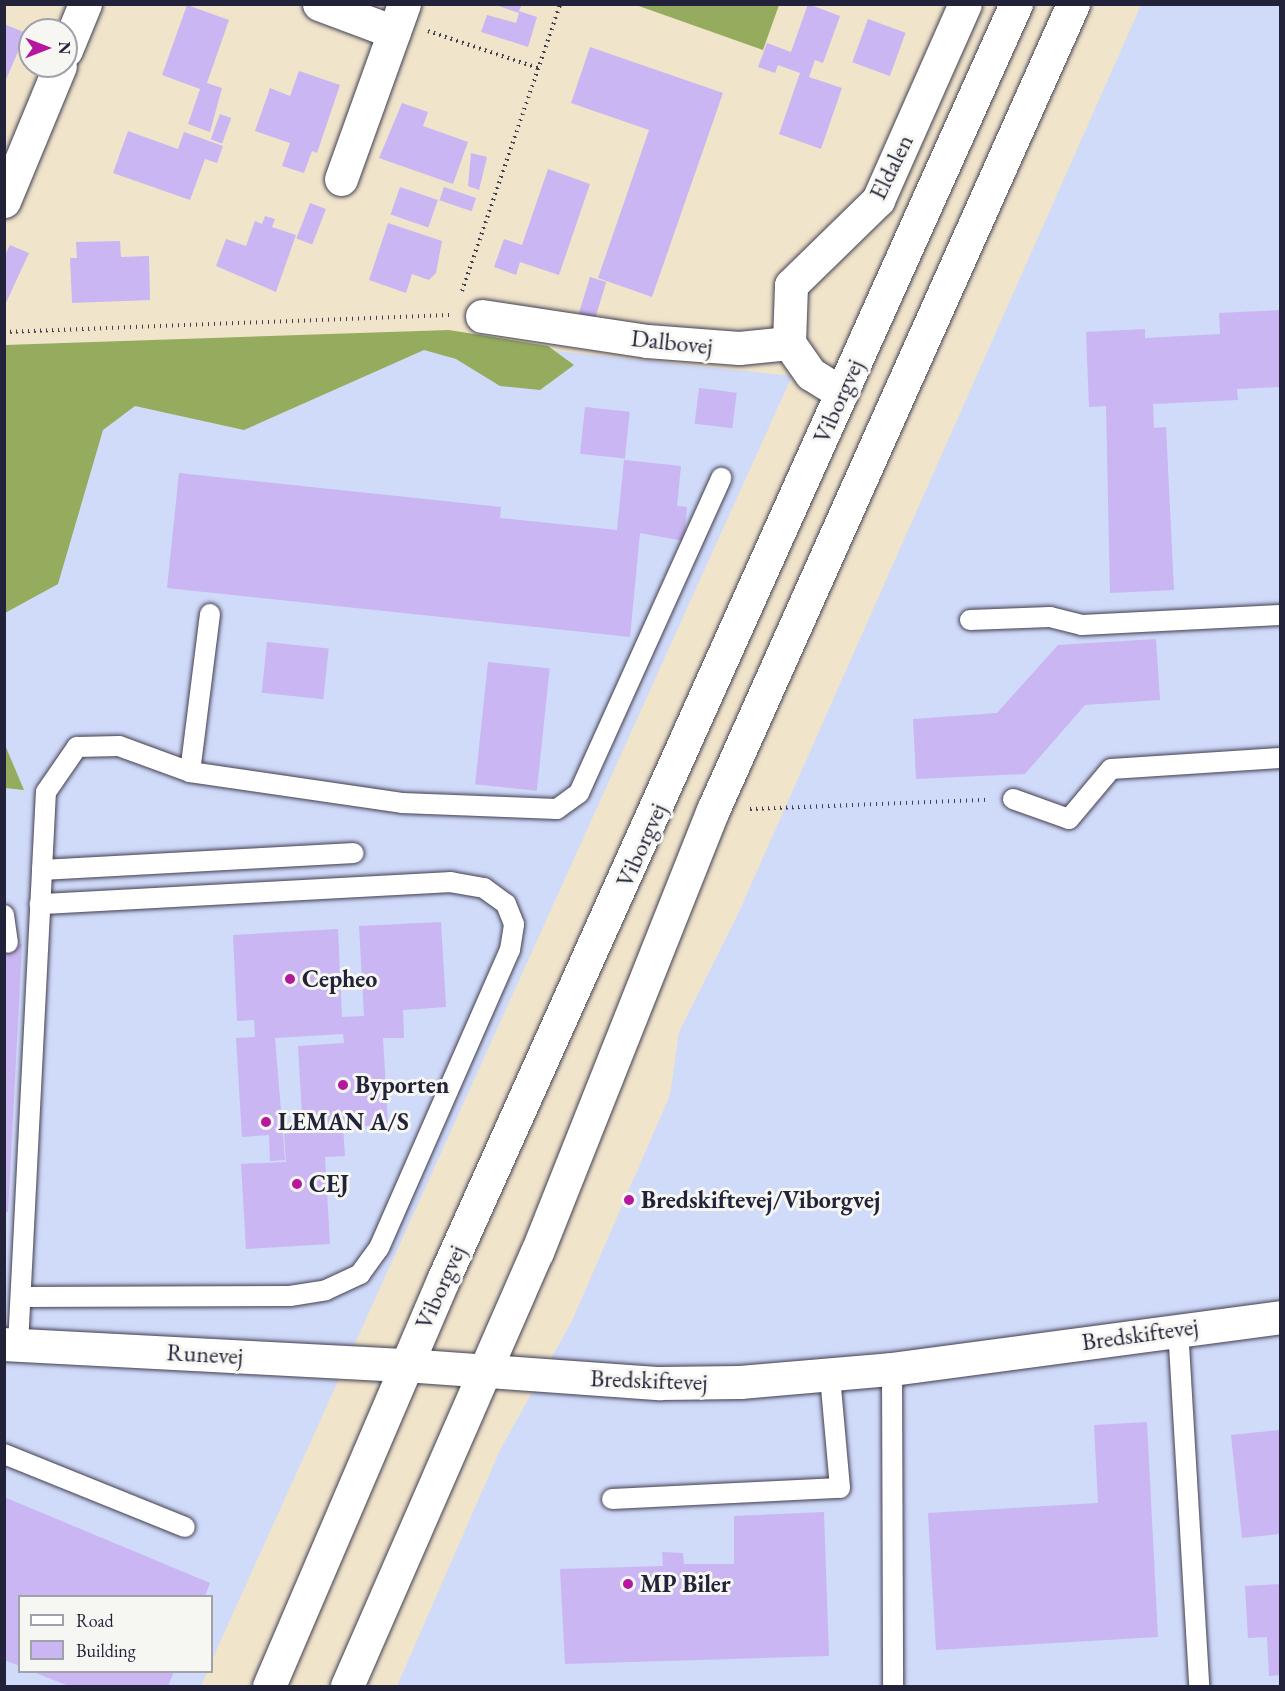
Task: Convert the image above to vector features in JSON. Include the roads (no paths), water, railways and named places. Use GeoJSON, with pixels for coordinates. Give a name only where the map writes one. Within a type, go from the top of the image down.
{"type":"FeatureCollection","features":[{"type":"Feature","properties":{"kind":"main road"},"geometry":{"type":"LineString","coordinates":[[78,21],[85,4]]}},
{"type":"Feature","properties":{"kind":"main road"},"geometry":{"type":"LineString","coordinates":[[319,4],[399,19],[341,179]]}},
{"type":"Feature","properties":{"kind":"main road","name":"Eldalen"},"geometry":{"type":"LineString","coordinates":[[789,343],[791,285],[878,200],[965,4]]}},
{"type":"Feature","properties":{"kind":"main road","name":"Viborgvej"},"geometry":{"type":"LineString","coordinates":[[269,1686],[405,1365],[1016,4]]}},
{"type":"Feature","properties":{"kind":"main road"},"geometry":{"type":"LineString","coordinates":[[347,1686],[600,1101],[713,810],[1073,4]]}},
{"type":"Feature","properties":{"kind":"main road"},"geometry":{"type":"LineString","coordinates":[[4,201],[55,78]]}},
{"type":"Feature","properties":{"kind":"main road","name":"Dalbovej"},"geometry":{"type":"LineString","coordinates":[[468,315],[647,341],[739,348],[789,343]]}},
{"type":"Feature","properties":{"kind":"main road"},"geometry":{"type":"LineString","coordinates":[[789,343],[811,374],[842,393]]}},
{"type":"Feature","properties":{"kind":"main road","name":"Bredskiftevej"},"geometry":{"type":"LineString","coordinates":[[405,1365],[659,1383],[830,1375],[892,1369],[1178,1328],[1281,1317]]}},
{"type":"Feature","properties":{"kind":"main road","name":"Runevej"},"geometry":{"type":"LineString","coordinates":[[11,1345],[405,1365]]}},
{"type":"Feature","properties":{"kind":"lane"},"geometry":{"type":"LineString","coordinates":[[11,1345],[21,1297],[46,792],[77,747],[119,746],[190,772],[402,803],[556,809],[579,793],[721,478]]}},
{"type":"Feature","properties":{"kind":"lane"},"geometry":{"type":"LineString","coordinates":[[190,772],[210,614]]}},
{"type":"Feature","properties":{"kind":"lane"},"geometry":{"type":"LineString","coordinates":[[970,620],[1050,617],[1082,625],[1281,615]]}},
{"type":"Feature","properties":{"kind":"lane"},"geometry":{"type":"LineString","coordinates":[[1013,799],[1069,819],[1111,769],[1281,758]]}},
{"type":"Feature","properties":{"kind":"lane"},"geometry":{"type":"LineString","coordinates":[[42,870],[354,853]]}},
{"type":"Feature","properties":{"kind":"lane"},"geometry":{"type":"LineString","coordinates":[[21,1297],[290,1296],[326,1290],[360,1274],[379,1248],[510,950],[514,924],[506,904],[484,888],[450,882],[40,904]]}},
{"type":"Feature","properties":{"kind":"lane"},"geometry":{"type":"LineString","coordinates":[[4,915],[8,943]]}},
{"type":"Feature","properties":{"kind":"lane"},"geometry":{"type":"LineString","coordinates":[[1178,1328],[1199,1686]]}},
{"type":"Feature","properties":{"kind":"lane"},"geometry":{"type":"LineString","coordinates":[[892,1369],[893,1686]]}},
{"type":"Feature","properties":{"kind":"lane"},"geometry":{"type":"LineString","coordinates":[[612,1499],[840,1488],[830,1375]]}},
{"type":"Feature","properties":{"kind":"lane"},"geometry":{"type":"LineString","coordinates":[[4,1454],[185,1527]]}},
{"type":"Feature","properties":{"kind":"place","name":"Cepheo"},"geometry":{"type":"Point","coordinates":[290,979]}},
{"type":"Feature","properties":{"kind":"place","name":"Byporten"},"geometry":{"type":"Point","coordinates":[343,1085]}},
{"type":"Feature","properties":{"kind":"place","name":"LEMAN A/S"},"geometry":{"type":"Point","coordinates":[266,1122]}},
{"type":"Feature","properties":{"kind":"place","name":"CEJ"},"geometry":{"type":"Point","coordinates":[297,1184]}},
{"type":"Feature","properties":{"kind":"place","name":"Bredskiftevej/Viborgvej"},"geometry":{"type":"Point","coordinates":[629,1200]}},
{"type":"Feature","properties":{"kind":"place","name":"MP Biler"},"geometry":{"type":"Point","coordinates":[628,1584]}}]}
